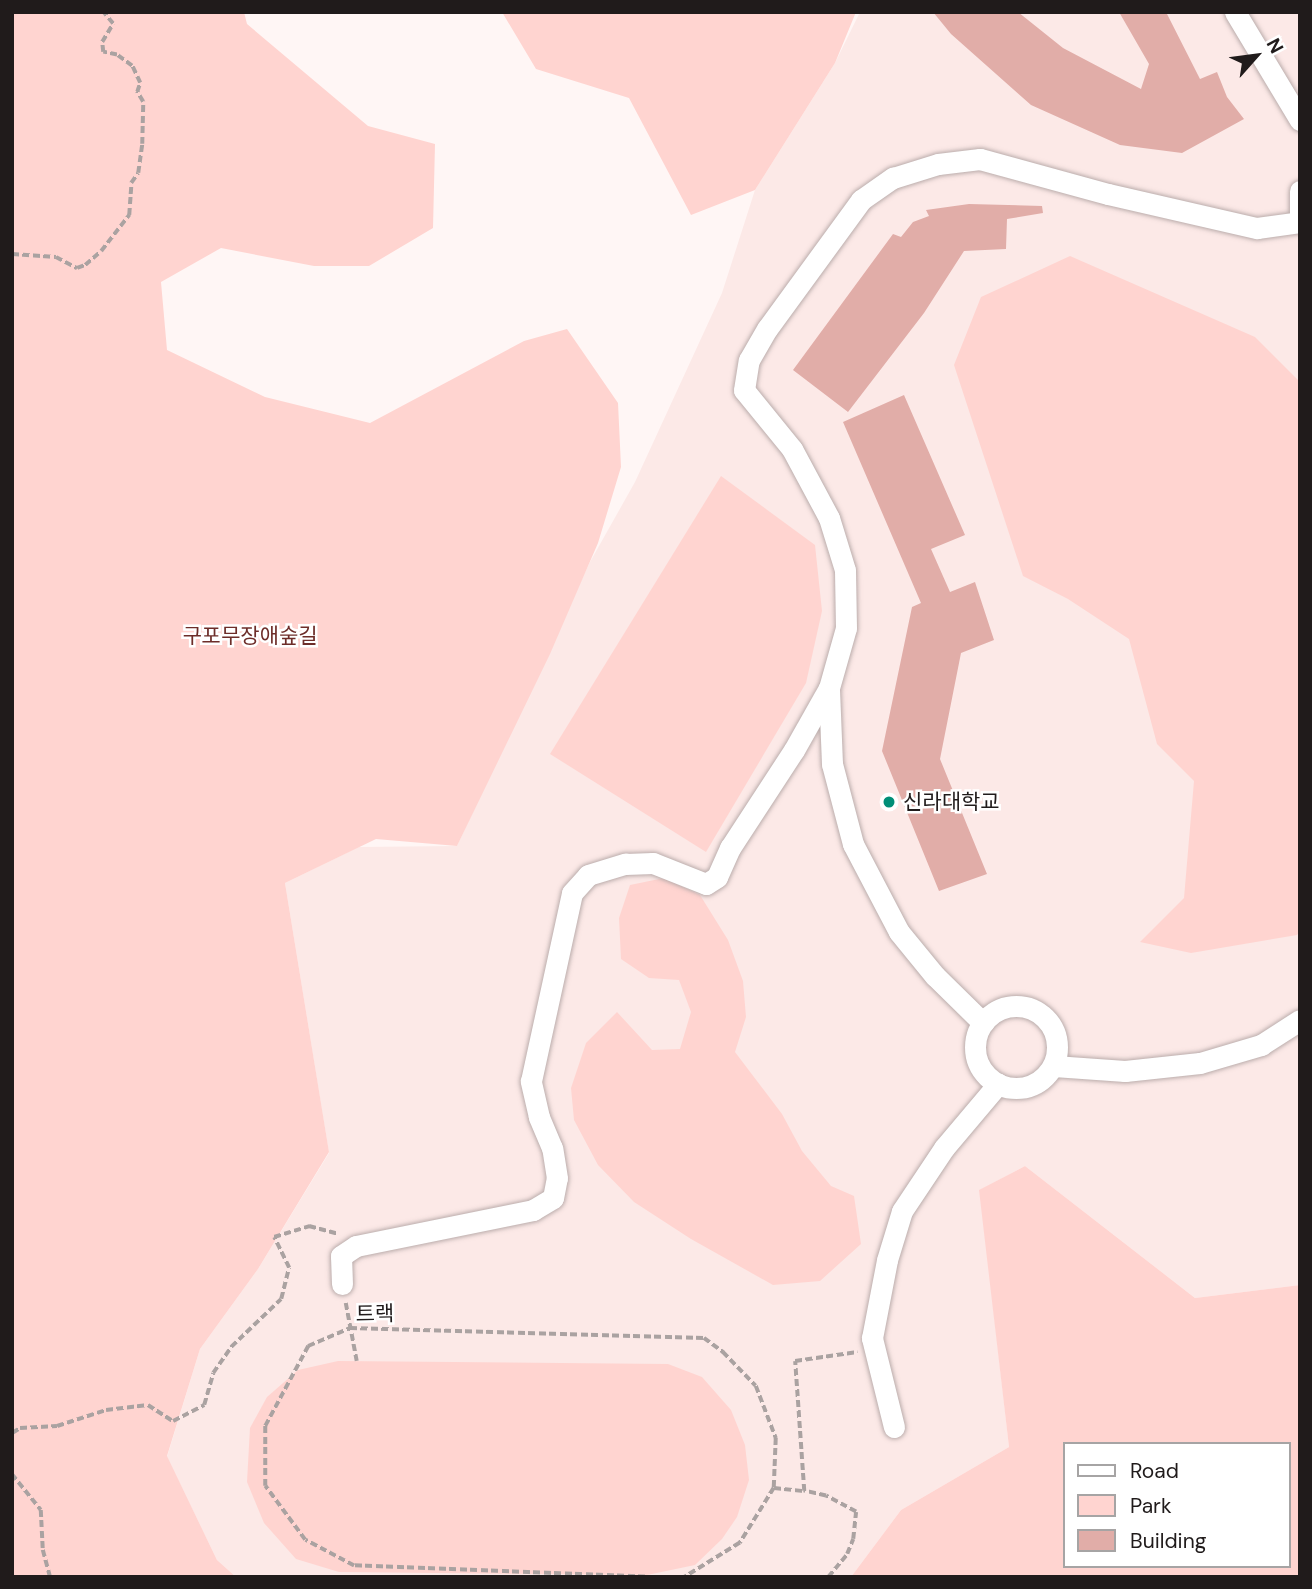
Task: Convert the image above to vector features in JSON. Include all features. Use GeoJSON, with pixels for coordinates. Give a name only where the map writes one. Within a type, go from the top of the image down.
{"type":"FeatureCollection","features":[{"type":"Feature","properties":{"kind":"street"},"geometry":{"type":"LineString","coordinates":[[1234,12],[1300,120]]}},
{"type":"Feature","properties":{"kind":"street"},"geometry":{"type":"LineString","coordinates":[[342,1284],[341,1256],[356,1246],[533,1210],[553,1198],[557,1178],[552,1148],[539,1117],[531,1081],[572,893],[588,876],[625,864],[653,863],[706,884],[717,877],[730,848],[794,750],[829,688],[846,628],[845,570],[829,518],[792,449],[744,390],[749,360],[767,329],[861,200],[893,178],[938,164],[980,159],[1108,194],[1258,228],[1300,222]]}},
{"type":"Feature","properties":{"kind":"street"},"geometry":{"type":"LineString","coordinates":[[1300,191],[1300,214]]}},
{"type":"Feature","properties":{"kind":"street"},"geometry":{"type":"LineString","coordinates":[[829,688],[832,764],[853,844],[899,932],[935,976],[983,1023]]}},
{"type":"Feature","properties":{"kind":"street"},"geometry":{"type":"LineString","coordinates":[[1019,1005],[1035,1009],[1048,1019],[1056,1034],[1058,1050],[1054,1066],[1044,1079],[1030,1087],[1013,1089],[998,1084],[985,1074],[977,1060],[975,1044],[983,1023],[1003,1007],[1019,1005]]}},
{"type":"Feature","properties":{"kind":"street"},"geometry":{"type":"LineString","coordinates":[[1054,1066],[1125,1071],[1200,1063],[1261,1045],[1300,1020]]}},
{"type":"Feature","properties":{"kind":"street"},"geometry":{"type":"LineString","coordinates":[[894,1427],[872,1338],[887,1260],[902,1211],[943,1148],[998,1084]]}},
{"type":"Feature","properties":{"kind":"path"},"geometry":{"type":"LineString","coordinates":[[12,254],[32,253],[56,257],[77,268],[86,265],[101,251],[129,215],[131,183],[138,173],[142,144],[143,102],[137,92],[140,83],[132,66],[117,55],[103,52],[102,42],[113,24],[103,12]]}},
{"type":"Feature","properties":{"kind":"path"},"geometry":{"type":"LineString","coordinates":[[12,1433],[20,1428],[57,1426],[106,1410],[148,1405],[173,1421],[204,1405],[213,1373],[231,1347],[281,1299],[289,1268],[274,1237],[309,1226],[338,1233],[341,1256]]}},
{"type":"Feature","properties":{"kind":"path"},"geometry":{"type":"LineString","coordinates":[[342,1284],[357,1361]]}},
{"type":"Feature","properties":{"kind":"path","name":"트랙"},"geometry":{"type":"LineString","coordinates":[[645,1577],[354,1566],[305,1540],[265,1486],[265,1426],[308,1346],[350,1328],[704,1338],[723,1352],[756,1387],[776,1438],[774,1488],[740,1543],[685,1577]]}},
{"type":"Feature","properties":{"kind":"path"},"geometry":{"type":"LineString","coordinates":[[804,1491],[795,1362],[875,1349]]}},
{"type":"Feature","properties":{"kind":"path"},"geometry":{"type":"LineString","coordinates":[[12,1474],[41,1510],[43,1550],[50,1577]]}},
{"type":"Feature","properties":{"kind":"path"},"geometry":{"type":"LineString","coordinates":[[774,1488],[826,1496],[856,1511],[853,1539],[846,1554],[828,1577]]}},
{"type":"Feature","properties":{"kind":"shaded area","name":"신라대학교"},"geometry":{"type":"Polygon","coordinates":[[[860,12],[1300,12],[1300,1285],[1195,1298],[1025,1166],[980,1190],[1009,1447],[901,1510],[851,1577],[236,1577],[217,1560],[167,1457],[200,1349],[258,1269],[329,1153],[285,883],[359,847],[457,846],[590,562],[635,482],[722,293],[755,190],[835,63],[860,12]]]}},
{"type":"Feature","properties":{"kind":"green space","name":"구포무장애숲길"},"geometry":{"type":"Polygon","coordinates":[[[12,12],[244,12],[247,24],[368,126],[435,144],[433,228],[369,266],[314,266],[221,248],[161,282],[167,350],[265,397],[370,423],[524,341],[567,329],[618,403],[621,467],[598,543],[550,654],[457,846],[376,839],[285,883],[329,1152],[258,1269],[200,1349],[167,1456],[217,1560],[236,1577],[12,1577],[12,12]]]}},
{"type":"Feature","properties":{"kind":"green space"},"geometry":{"type":"Polygon","coordinates":[[[502,12],[856,12],[835,63],[755,190],[691,215],[629,98],[536,69],[502,12]]]}},
{"type":"Feature","properties":{"kind":"green space"},"geometry":{"type":"Polygon","coordinates":[[[1070,256],[1255,337],[1300,382],[1300,931],[1297,935],[1191,953],[1140,942],[1184,898],[1194,781],[1157,744],[1129,639],[1068,599],[1023,576],[954,365],[981,297],[1070,256]]]}},
{"type":"Feature","properties":{"kind":"green space"},"geometry":{"type":"Polygon","coordinates":[[[721,476],[815,545],[822,611],[806,683],[706,852],[550,754],[721,476]]]}},
{"type":"Feature","properties":{"kind":"green space"},"geometry":{"type":"Polygon","coordinates":[[[664,878],[700,895],[728,940],[743,981],[746,1017],[735,1052],[782,1114],[802,1151],[831,1186],[854,1196],[861,1244],[820,1281],[773,1285],[691,1239],[634,1202],[598,1165],[574,1120],[571,1088],[586,1043],[617,1012],[652,1050],[680,1049],[691,1012],[679,980],[649,978],[621,959],[619,918],[630,885],[664,878]]]}},
{"type":"Feature","properties":{"kind":"green space"},"geometry":{"type":"Polygon","coordinates":[[[1025,1166],[1195,1298],[1300,1285],[1300,1577],[851,1577],[901,1510],[1009,1447],[979,1190],[1025,1166]]]}},
{"type":"Feature","properties":{"kind":"green space"},"geometry":{"type":"Polygon","coordinates":[[[338,1361],[668,1364],[702,1377],[731,1410],[745,1445],[749,1480],[737,1517],[722,1539],[695,1565],[647,1575],[339,1572],[296,1559],[264,1523],[247,1482],[250,1428],[267,1397],[298,1370],[338,1361]]]}},
{"type":"Feature","properties":{"kind":"building"},"geometry":{"type":"Polygon","coordinates":[[[933,12],[1018,12],[1063,48],[1141,89],[1149,64],[1119,12],[1166,12],[1200,79],[1217,72],[1227,97],[1244,119],[1182,153],[1120,145],[1031,105],[951,34],[933,12]]]}},
{"type":"Feature","properties":{"kind":"building"},"geometry":{"type":"Polygon","coordinates":[[[969,204],[1042,206],[1043,213],[1007,219],[1006,249],[964,251],[924,313],[848,412],[793,370],[893,234],[901,237],[913,222],[929,216],[926,210],[969,204]]]}},
{"type":"Feature","properties":{"kind":"building"},"geometry":{"type":"Polygon","coordinates":[[[904,395],[965,535],[931,549],[950,592],[975,582],[994,640],[961,653],[940,759],[987,874],[939,891],[882,751],[912,607],[921,603],[843,422],[904,395]]]}},
{"type":"Feature","properties":{"kind":"place","name":"신라대학교"},"geometry":{"type":"Point","coordinates":[889,802]}}]}
